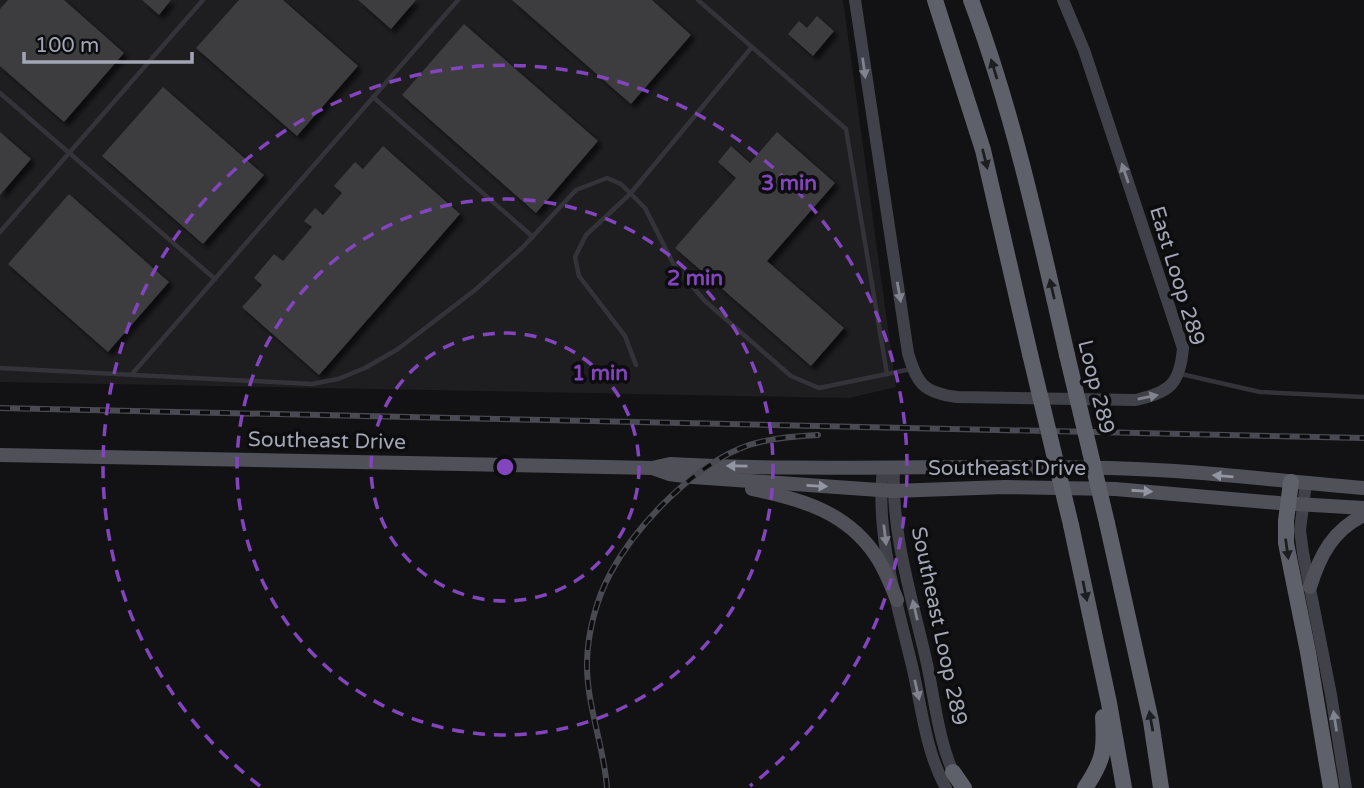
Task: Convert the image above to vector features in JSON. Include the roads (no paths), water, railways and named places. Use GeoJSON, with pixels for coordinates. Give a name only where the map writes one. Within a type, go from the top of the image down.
{"type":"FeatureCollection","features":[{"type":"Feature","properties":{"kind":"highway"},"geometry":{"type":"LineString","coordinates":[[935,0],[983,150],[1071,525],[1124,788]]}},
{"type":"Feature","properties":{"kind":"highway","name":"Loop 289"},"geometry":{"type":"LineString","coordinates":[[971,0],[1003,98],[1037,226],[1108,523],[1151,721],[1161,788]]}},
{"type":"Feature","properties":{"kind":"highway"},"geometry":{"type":"LineString","coordinates":[[1298,482],[1286,543],[1331,788]]}},
{"type":"Feature","properties":{"kind":"highway"},"geometry":{"type":"LineString","coordinates":[[1085,788],[1097,770],[1105,747],[1091,617]]}},
{"type":"Feature","properties":{"kind":"highway"},"geometry":{"type":"LineString","coordinates":[[953,772],[963,788]]}},
{"type":"Feature","properties":{"kind":"main road"},"geometry":{"type":"LineString","coordinates":[[855,0],[891,250],[912,369]]}},
{"type":"Feature","properties":{"kind":"main road","name":"East Loop 289"},"geometry":{"type":"LineString","coordinates":[[912,369],[923,386],[939,394],[957,397],[1136,400],[1161,394],[1180,374],[1183,348],[1167,294],[1104,116],[1084,50],[1063,0]]}},
{"type":"Feature","properties":{"kind":"main road","name":"Southeast Drive"},"geometry":{"type":"LineString","coordinates":[[0,454],[652,468],[670,464],[888,469],[1113,468],[1364,488]]}},
{"type":"Feature","properties":{"kind":"main road","name":"Southeast Drive"},"geometry":{"type":"LineString","coordinates":[[652,468],[669,474],[887,490],[1005,487],[1115,489],[1364,508]]}},
{"type":"Feature","properties":{"kind":"main road","name":"Southeast Loop 289"},"geometry":{"type":"LineString","coordinates":[[888,469],[887,549],[930,752],[946,788]]}},
{"type":"Feature","properties":{"kind":"main road"},"geometry":{"type":"LineString","coordinates":[[724,479],[747,488],[792,497],[815,505],[849,526],[876,556],[897,600]]}},
{"type":"Feature","properties":{"kind":"main road","name":"Southeast Loop 289"},"geometry":{"type":"LineString","coordinates":[[887,490],[944,744],[953,772]]}},
{"type":"Feature","properties":{"kind":"main road"},"geometry":{"type":"LineString","coordinates":[[1295,504],[1346,788]]}},
{"type":"Feature","properties":{"kind":"main road"},"geometry":{"type":"LineString","coordinates":[[1310,587],[1319,559],[1330,541],[1353,520],[1364,515]]}},
{"type":"Feature","properties":{"kind":"lane"},"geometry":{"type":"LineString","coordinates":[[0,232],[203,0]]}},
{"type":"Feature","properties":{"kind":"lane"},"geometry":{"type":"LineString","coordinates":[[131,375],[458,0]]}},
{"type":"Feature","properties":{"kind":"lane"},"geometry":{"type":"LineString","coordinates":[[698,0],[846,129],[887,374]]}},
{"type":"Feature","properties":{"kind":"lane"},"geometry":{"type":"LineString","coordinates":[[636,365],[625,336],[579,276],[575,257],[586,235],[630,194],[752,47]]}},
{"type":"Feature","properties":{"kind":"lane"},"geometry":{"type":"LineString","coordinates":[[0,93],[215,279]]}},
{"type":"Feature","properties":{"kind":"lane"},"geometry":{"type":"LineString","coordinates":[[373,97],[533,237]]}},
{"type":"Feature","properties":{"kind":"lane"},"geometry":{"type":"LineString","coordinates":[[0,368],[312,384],[338,379],[365,368],[398,349],[475,290],[533,237],[576,190],[607,178],[621,184],[645,208],[674,265],[705,301],[791,376],[819,387],[912,369]]}},
{"type":"Feature","properties":{"kind":"lane"},"geometry":{"type":"LineString","coordinates":[[1180,374],[1260,392],[1364,397]]}},
{"type":"Feature","properties":{"kind":"railway"},"geometry":{"type":"LineString","coordinates":[[0,408],[1364,438]]}},
{"type":"Feature","properties":{"kind":"railway"},"geometry":{"type":"LineString","coordinates":[[607,788],[589,693],[587,661],[597,605],[621,555],[651,516],[709,466],[749,445],[818,435]]}}]}
